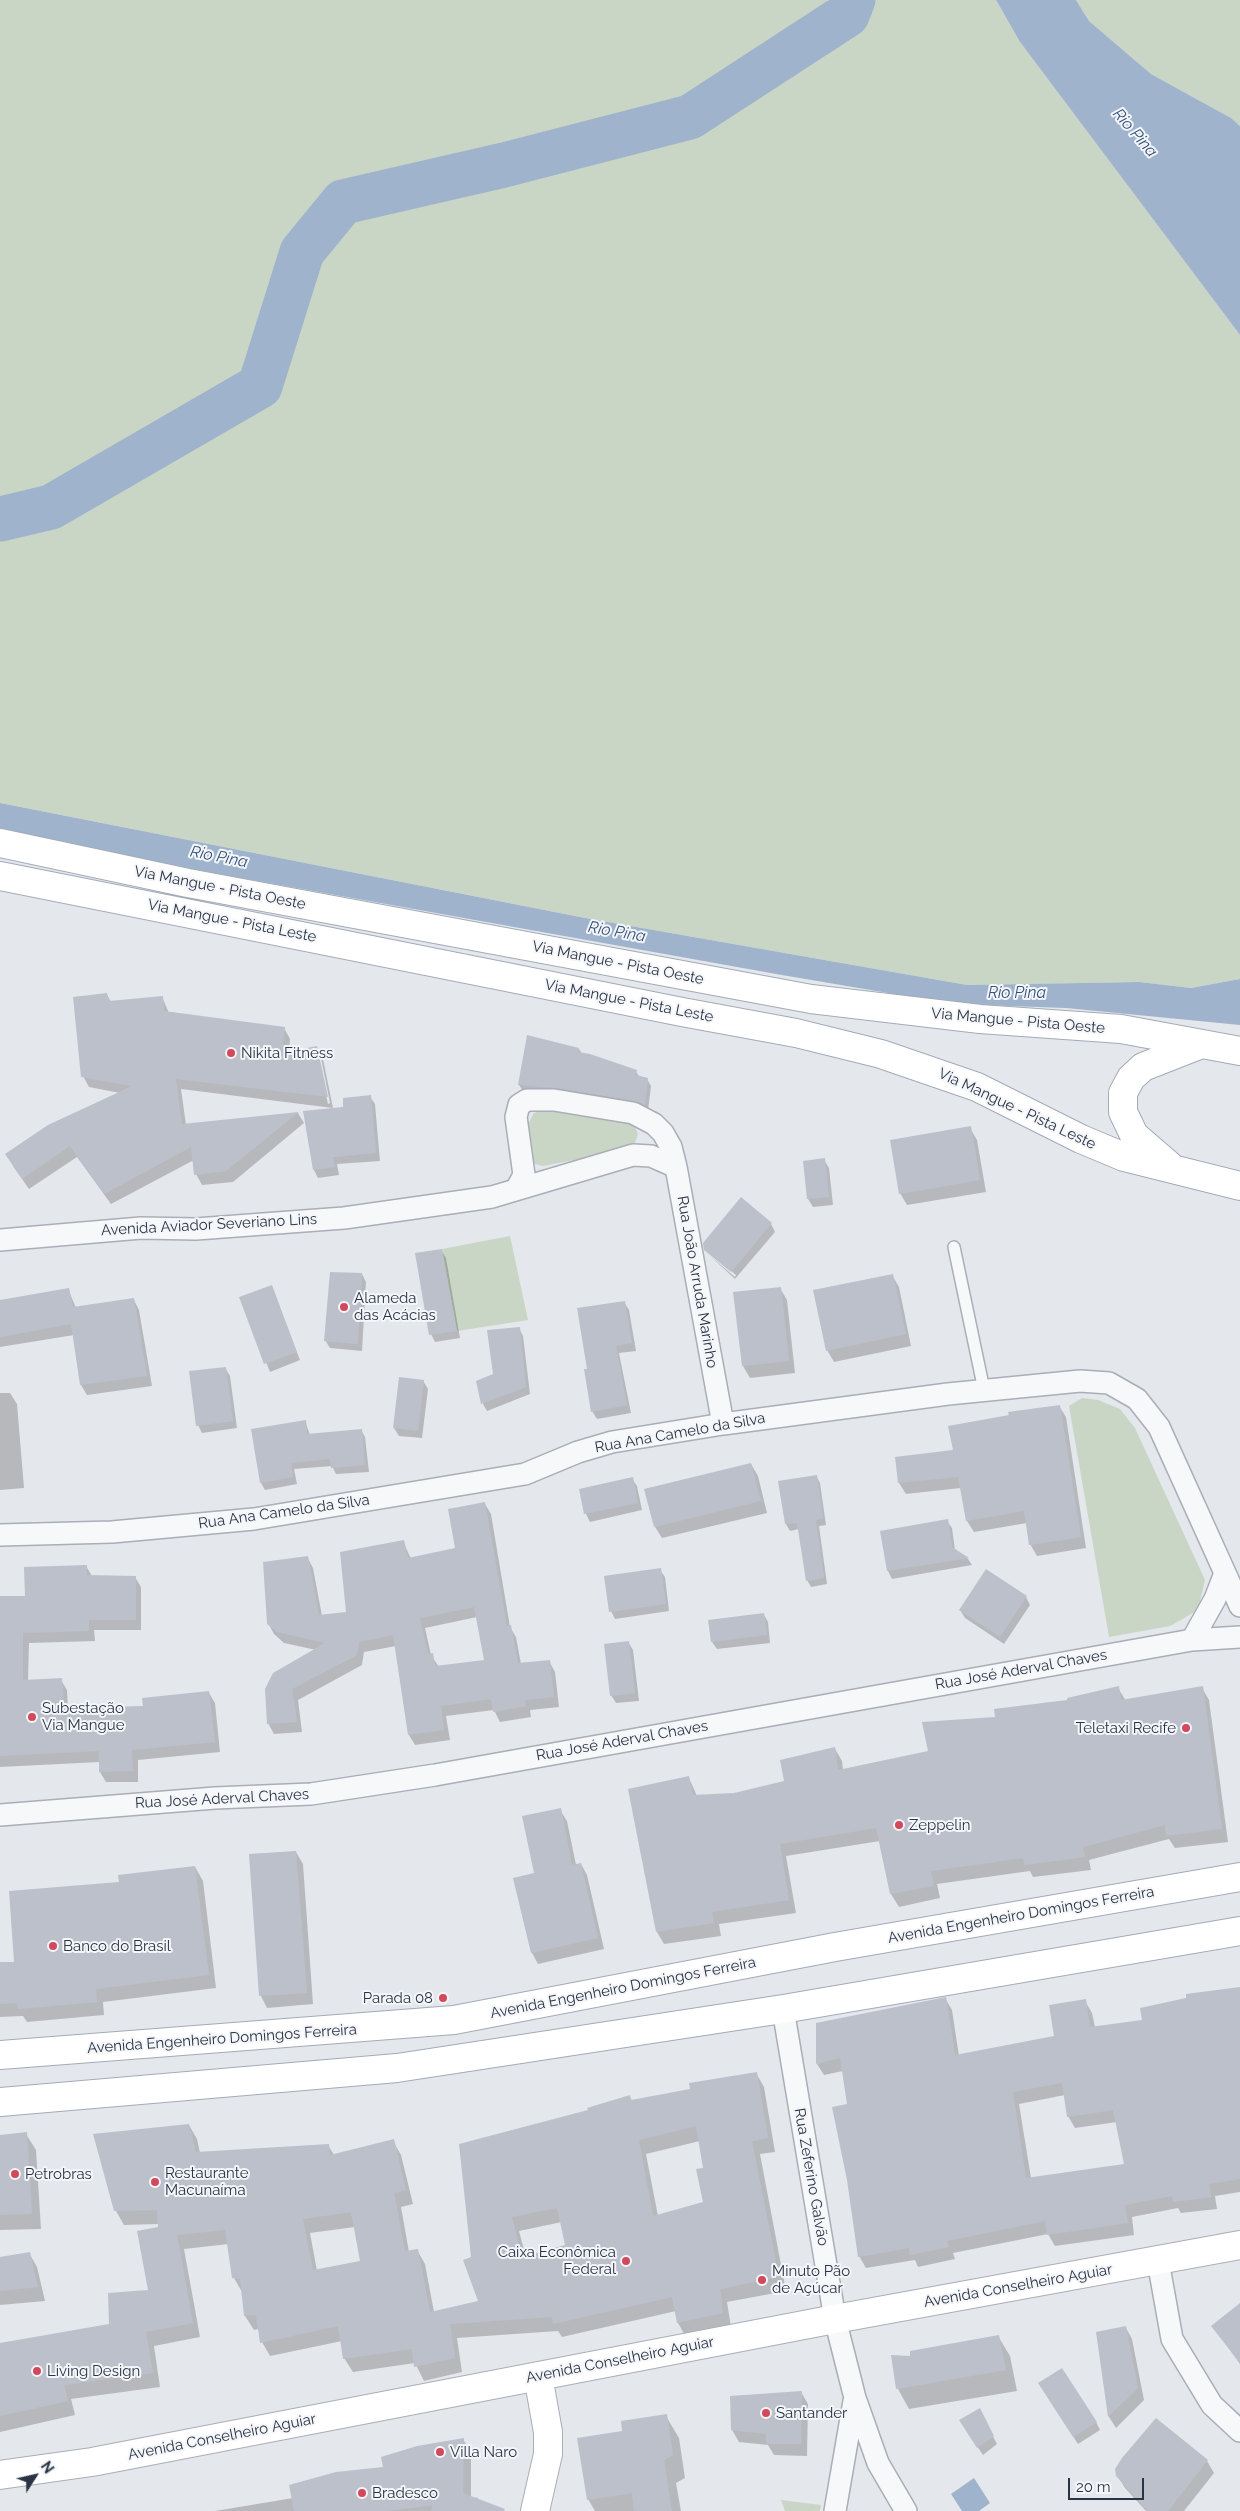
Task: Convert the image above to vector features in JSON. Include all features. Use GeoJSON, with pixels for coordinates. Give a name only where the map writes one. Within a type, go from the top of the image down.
{"type":"FeatureCollection","features":[{"type":"Feature","properties":{"kind":"main road","name":"Via Mangue - Pista Oeste"},"geometry":{"type":"LineString","coordinates":[[0,843],[188,883],[811,999],[980,1019],[1121,1029],[1240,1052]]}},
{"type":"Feature","properties":{"kind":"main road","name":"Via Mangue - Pista Leste"},"geometry":{"type":"LineString","coordinates":[[0,876],[796,1033],[881,1054],[977,1088],[1081,1139],[1124,1157],[1240,1186]]}},
{"type":"Feature","properties":{"kind":"main road"},"geometry":{"type":"LineString","coordinates":[[1175,1171],[1134,1135],[1123,1112],[1124,1093],[1131,1078],[1143,1067],[1200,1045]]}},
{"type":"Feature","properties":{"kind":"main road","name":"Avenida Engenheiro Domingos Ferreira"},"geometry":{"type":"LineString","coordinates":[[0,2055],[454,2020],[835,1947],[1240,1877]]}},
{"type":"Feature","properties":{"kind":"main road"},"geometry":{"type":"LineString","coordinates":[[0,2102],[396,2068],[783,2009],[1240,1932]]}},
{"type":"Feature","properties":{"kind":"main road","name":"Avenida Conselheiro Aguiar"},"geometry":{"type":"LineString","coordinates":[[0,2475],[92,2462],[835,2319],[1240,2245]]}},
{"type":"Feature","properties":{"kind":"main road"},"geometry":{"type":"LineString","coordinates":[[535,2511],[548,2454],[548,2432],[538,2376]]}},
{"type":"Feature","properties":{"kind":"street","name":"Rua João Arruda Marinho"},"geometry":{"type":"LineString","coordinates":[[517,1188],[524,1175],[516,1117],[519,1105],[527,1100],[554,1100],[633,1113],[654,1124],[663,1133],[670,1147],[676,1167],[722,1424]]}},
{"type":"Feature","properties":{"kind":"street","name":"Avenida Aviador Severiano Lins"},"geometry":{"type":"LineString","coordinates":[[0,1240],[141,1228],[196,1229],[344,1218],[492,1197],[633,1155],[651,1156],[676,1167]]}},
{"type":"Feature","properties":{"kind":"street","name":"Rua Ana Camelo da Silva"},"geometry":{"type":"LineString","coordinates":[[0,1534],[112,1532],[254,1519],[525,1474],[578,1452],[612,1442],[722,1424],[984,1390],[1080,1381],[1109,1383],[1137,1399],[1159,1427],[1240,1606]]}},
{"type":"Feature","properties":{"kind":"street"},"geometry":{"type":"LineString","coordinates":[[1192,1640],[1215,1599],[1226,1573]]}},
{"type":"Feature","properties":{"kind":"street","name":"Rua José Aderval Chaves"},"geometry":{"type":"LineString","coordinates":[[0,1815],[215,1798],[311,1794],[435,1774],[1192,1640],[1240,1637]]}},
{"type":"Feature","properties":{"kind":"street","name":"Rua Zeferino Galvão"},"geometry":{"type":"LineString","coordinates":[[783,2009],[835,2319],[855,2398],[878,2463],[906,2511]]}},
{"type":"Feature","properties":{"kind":"street"},"geometry":{"type":"LineString","coordinates":[[1158,2261],[1172,2339],[1212,2404],[1240,2431]]}},
{"type":"Feature","properties":{"kind":"street"},"geometry":{"type":"LineString","coordinates":[[835,2511],[855,2398]]}},
{"type":"Feature","properties":{"kind":"lane"},"geometry":{"type":"LineString","coordinates":[[954,1247],[984,1390]]}},
{"type":"Feature","properties":{"kind":"green space"},"geometry":{"type":"Polygon","coordinates":[[[0,0],[996,0],[1020,42],[1240,335],[1240,979],[1191,988],[1139,982],[967,985],[585,918],[0,803],[0,0]]]}},
{"type":"Feature","properties":{"kind":"green space"},"geometry":{"type":"Polygon","coordinates":[[[1076,0],[1240,0],[1240,126],[1231,118],[1151,74],[1089,21],[1076,0]]]}},
{"type":"Feature","properties":{"kind":"green space"},"geometry":{"type":"Polygon","coordinates":[[[544,1110],[633,1122],[638,1134],[634,1146],[626,1150],[543,1166],[535,1164],[529,1155],[528,1124],[534,1113],[544,1110]]]}},
{"type":"Feature","properties":{"kind":"green space"},"geometry":{"type":"Polygon","coordinates":[[[510,1236],[528,1320],[457,1331],[442,1249],[510,1236]]]}},
{"type":"Feature","properties":{"kind":"green space"},"geometry":{"type":"Polygon","coordinates":[[[1082,1398],[1098,1400],[1120,1409],[1135,1428],[1205,1580],[1198,1610],[1170,1626],[1109,1637],[1069,1406],[1082,1398]]]}},
{"type":"Feature","properties":{"kind":"green space"},"geometry":{"type":"Polygon","coordinates":[[[781,2500],[821,2505],[820,2511],[785,2511],[781,2500]]]}},
{"type":"Feature","properties":{"kind":"water","name":"Rio Pina"},"geometry":{"type":"Polygon","coordinates":[[[996,0],[1076,0],[1089,21],[1151,74],[1231,118],[1240,126],[1240,335],[1020,42],[996,0]]]}},
{"type":"Feature","properties":{"kind":"water","name":"Rio Pina"},"geometry":{"type":"Polygon","coordinates":[[[0,803],[585,918],[967,985],[1139,982],[1191,988],[1240,979],[1240,1025],[1066,1008],[953,1004],[776,974],[146,861],[0,832],[0,803]]]}},
{"type":"Feature","properties":{"kind":"water"},"geometry":{"type":"Polygon","coordinates":[[[974,2478],[990,2503],[979,2511],[962,2511],[951,2494],[974,2478]]]}},
{"type":"Feature","properties":{"kind":"building"},"geometry":{"type":"Polygon","coordinates":[[[107,993],[109,1001],[163,996],[164,1011],[285,1027],[282,1053],[317,1046],[328,1097],[176,1079],[182,1124],[299,1112],[226,1171],[194,1175],[191,1147],[104,1194],[70,1146],[22,1179],[5,1154],[48,1125],[132,1086],[81,1077],[73,997],[107,993]]]}},
{"type":"Feature","properties":{"kind":"building"},"geometry":{"type":"Polygon","coordinates":[[[527,1035],[579,1048],[578,1052],[590,1054],[637,1070],[636,1075],[648,1078],[645,1105],[635,1101],[556,1088],[518,1085],[527,1035]]]}},
{"type":"Feature","properties":{"kind":"building"},"geometry":{"type":"Polygon","coordinates":[[[371,1095],[376,1153],[333,1157],[335,1167],[313,1170],[303,1111],[343,1107],[343,1098],[371,1095]]]}},
{"type":"Feature","properties":{"kind":"building"},"geometry":{"type":"Polygon","coordinates":[[[971,1126],[980,1180],[899,1194],[890,1140],[971,1126]]]}},
{"type":"Feature","properties":{"kind":"building"},"geometry":{"type":"Polygon","coordinates":[[[825,1158],[829,1197],[807,1199],[803,1161],[825,1158]]]}},
{"type":"Feature","properties":{"kind":"building"},"geometry":{"type":"Polygon","coordinates":[[[741,1197],[772,1223],[731,1272],[704,1250],[703,1243],[741,1197]]]}},
{"type":"Feature","properties":{"kind":"building"},"geometry":{"type":"Polygon","coordinates":[[[442,1249],[457,1331],[429,1335],[415,1253],[442,1249]]]}},
{"type":"Feature","properties":{"kind":"building","name":"Alameda das Acácias"},"geometry":{"type":"Polygon","coordinates":[[[330,1272],[362,1273],[358,1344],[324,1341],[330,1272]]]}},
{"type":"Feature","properties":{"kind":"building"},"geometry":{"type":"Polygon","coordinates":[[[893,1274],[906,1334],[826,1351],[813,1290],[893,1274]]]}},
{"type":"Feature","properties":{"kind":"building"},"geometry":{"type":"Polygon","coordinates":[[[272,1285],[297,1352],[264,1364],[239,1297],[272,1285]]]}},
{"type":"Feature","properties":{"kind":"building"},"geometry":{"type":"Polygon","coordinates":[[[781,1287],[789,1361],[742,1366],[733,1292],[781,1287]]]}},
{"type":"Feature","properties":{"kind":"building"},"geometry":{"type":"Polygon","coordinates":[[[69,1288],[73,1307],[134,1298],[147,1376],[80,1385],[71,1324],[0,1337],[0,1300],[69,1288]]]}},
{"type":"Feature","properties":{"kind":"building"},"geometry":{"type":"Polygon","coordinates":[[[625,1301],[632,1343],[616,1346],[627,1405],[591,1412],[584,1369],[587,1369],[577,1308],[625,1301]]]}},
{"type":"Feature","properties":{"kind":"building"},"geometry":{"type":"Polygon","coordinates":[[[520,1327],[526,1387],[481,1404],[476,1381],[493,1374],[487,1330],[520,1327]]]}},
{"type":"Feature","properties":{"kind":"building"},"geometry":{"type":"Polygon","coordinates":[[[226,1367],[233,1421],[196,1426],[189,1371],[226,1367]]]}},
{"type":"Feature","properties":{"kind":"building"},"geometry":{"type":"Polygon","coordinates":[[[399,1377],[424,1380],[418,1431],[393,1428],[399,1377]]]}},
{"type":"Feature","properties":{"kind":"building"},"geometry":{"type":"Polygon","coordinates":[[[1060,1405],[1081,1537],[1029,1545],[1024,1511],[966,1521],[958,1477],[898,1483],[895,1457],[953,1450],[948,1426],[1009,1415],[1008,1412],[1060,1405]]]}},
{"type":"Feature","properties":{"kind":"building"},"geometry":{"type":"Polygon","coordinates":[[[306,1420],[307,1434],[362,1429],[365,1465],[331,1468],[330,1459],[291,1463],[293,1477],[260,1483],[251,1429],[306,1420]]]}},
{"type":"Feature","properties":{"kind":"building"},"geometry":{"type":"Polygon","coordinates":[[[751,1463],[761,1501],[654,1527],[644,1489],[751,1463]]]}},
{"type":"Feature","properties":{"kind":"building"},"geometry":{"type":"Polygon","coordinates":[[[817,1475],[823,1518],[816,1520],[824,1578],[806,1581],[797,1523],[785,1524],[778,1481],[817,1475]]]}},
{"type":"Feature","properties":{"kind":"building"},"geometry":{"type":"Polygon","coordinates":[[[633,1477],[638,1503],[584,1514],[579,1489],[633,1477]]]}},
{"type":"Feature","properties":{"kind":"building"},"geometry":{"type":"Polygon","coordinates":[[[485,1502],[507,1626],[511,1625],[518,1663],[550,1660],[554,1697],[525,1700],[526,1706],[493,1712],[491,1699],[441,1706],[444,1730],[408,1735],[393,1635],[359,1642],[357,1655],[292,1689],[297,1722],[267,1724],[265,1689],[273,1673],[325,1643],[277,1632],[267,1624],[263,1562],[308,1556],[319,1615],[346,1612],[340,1552],[404,1540],[408,1558],[455,1548],[448,1509],[485,1502]],[[474,1607],[420,1618],[428,1654],[433,1653],[435,1666],[484,1660],[474,1607]]]}},
{"type":"Feature","properties":{"kind":"building"},"geometry":{"type":"Polygon","coordinates":[[[948,1519],[952,1547],[969,1558],[887,1571],[880,1531],[948,1519]]]}},
{"type":"Feature","properties":{"kind":"building"},"geometry":{"type":"Polygon","coordinates":[[[87,1565],[87,1575],[136,1576],[136,1620],[89,1620],[89,1631],[23,1633],[23,1680],[62,1678],[64,1708],[143,1706],[142,1698],[209,1691],[215,1742],[132,1750],[133,1771],[99,1772],[99,1751],[0,1756],[0,1596],[25,1596],[24,1567],[87,1565]]]}},
{"type":"Feature","properties":{"kind":"building"},"geometry":{"type":"Polygon","coordinates":[[[661,1568],[666,1604],[609,1612],[604,1576],[661,1568]]]}},
{"type":"Feature","properties":{"kind":"building"},"geometry":{"type":"Polygon","coordinates":[[[986,1569],[1027,1596],[1000,1637],[959,1610],[986,1569]]]}},
{"type":"Feature","properties":{"kind":"building"},"geometry":{"type":"Polygon","coordinates":[[[764,1613],[767,1635],[711,1642],[708,1620],[764,1613]]]}},
{"type":"Feature","properties":{"kind":"building"},"geometry":{"type":"Polygon","coordinates":[[[629,1641],[635,1693],[610,1696],[604,1644],[629,1641]]]}},
{"type":"Feature","properties":{"kind":"building"},"geometry":{"type":"Polygon","coordinates":[[[1119,1686],[1121,1700],[1203,1686],[1222,1829],[1166,1836],[1165,1825],[1083,1847],[1085,1857],[1025,1865],[1023,1858],[931,1871],[934,1886],[890,1894],[876,1828],[780,1844],[789,1900],[712,1912],[714,1923],[656,1932],[628,1789],[689,1776],[693,1795],[734,1793],[784,1781],[780,1760],[835,1747],[838,1770],[928,1751],[922,1722],[995,1717],[994,1709],[1067,1700],[1067,1698],[1119,1686]]]}},
{"type":"Feature","properties":{"kind":"building"},"geometry":{"type":"Polygon","coordinates":[[[561,1808],[572,1865],[581,1863],[598,1938],[531,1953],[513,1878],[534,1873],[522,1816],[561,1808]]]}},
{"type":"Feature","properties":{"kind":"building"},"geometry":{"type":"Polygon","coordinates":[[[296,1851],[307,1993],[259,1996],[249,1854],[296,1851]]]}},
{"type":"Feature","properties":{"kind":"building"},"geometry":{"type":"Polygon","coordinates":[[[195,1866],[209,1975],[96,1989],[97,2002],[18,2009],[17,2003],[0,2004],[0,1962],[14,1962],[9,1891],[119,1882],[118,1875],[195,1866]]]}},
{"type":"Feature","properties":{"kind":"building"},"geometry":{"type":"Polygon","coordinates":[[[1240,1987],[1240,2179],[1209,2184],[1211,2197],[1173,2202],[1172,2196],[1125,2205],[1128,2223],[1047,2235],[1045,2221],[947,2241],[949,2247],[910,2255],[909,2248],[858,2257],[847,2180],[832,2107],[847,2104],[840,2058],[816,2064],[816,2023],[946,1997],[955,2055],[1054,2036],[1049,2005],[1086,1999],[1090,2027],[1142,2020],[1140,2008],[1186,1998],[1186,1994],[1240,1987]],[[1062,2083],[1013,2092],[1026,2178],[1124,2164],[1113,2110],[1067,2117],[1062,2083]]]}},
{"type":"Feature","properties":{"kind":"building"},"geometry":{"type":"Polygon","coordinates":[[[757,2072],[768,2138],[752,2141],[779,2277],[720,2289],[723,2313],[677,2323],[672,2297],[553,2324],[552,2317],[450,2324],[455,2358],[414,2367],[412,2349],[343,2359],[338,2326],[260,2343],[256,2315],[244,2316],[240,2279],[232,2278],[225,2230],[177,2235],[193,2323],[146,2332],[153,2373],[64,2385],[68,2401],[0,2416],[0,2343],[109,2324],[108,2293],[148,2290],[137,2231],[158,2227],[157,2210],[114,2211],[93,2134],[189,2124],[196,2152],[329,2144],[330,2155],[394,2139],[406,2190],[394,2193],[405,2251],[418,2249],[430,2312],[478,2301],[463,2260],[471,2257],[459,2144],[588,2110],[587,2108],[630,2095],[631,2100],[690,2089],[689,2083],[757,2072]],[[696,2126],[639,2140],[653,2216],[703,2202],[696,2169],[703,2168],[696,2126]],[[557,2208],[512,2217],[522,2257],[565,2245],[557,2208]],[[351,2212],[303,2219],[313,2270],[360,2261],[351,2212]]]}},
{"type":"Feature","properties":{"kind":"building","name":"Petrobras"},"geometry":{"type":"Polygon","coordinates":[[[27,2132],[32,2214],[0,2215],[0,2135],[27,2132]]]}},
{"type":"Feature","properties":{"kind":"building"},"geometry":{"type":"Polygon","coordinates":[[[30,2252],[38,2287],[0,2291],[0,2257],[30,2252]]]}},
{"type":"Feature","properties":{"kind":"building"},"geometry":{"type":"Polygon","coordinates":[[[1240,2303],[1240,2363],[1211,2326],[1240,2303]]]}},
{"type":"Feature","properties":{"kind":"building"},"geometry":{"type":"Polygon","coordinates":[[[1126,2326],[1138,2388],[1108,2417],[1096,2332],[1126,2326]]]}},
{"type":"Feature","properties":{"kind":"building"},"geometry":{"type":"Polygon","coordinates":[[[999,2335],[1006,2370],[896,2389],[891,2355],[910,2356],[910,2351],[999,2335]]]}},
{"type":"Feature","properties":{"kind":"building"},"geometry":{"type":"Polygon","coordinates":[[[1062,2368],[1097,2422],[1073,2437],[1038,2383],[1062,2368]]]}},
{"type":"Feature","properties":{"kind":"building","name":"Santander"},"geometry":{"type":"Polygon","coordinates":[[[802,2391],[801,2444],[766,2444],[766,2434],[731,2430],[730,2396],[802,2391]]]}},
{"type":"Feature","properties":{"kind":"building"},"geometry":{"type":"Polygon","coordinates":[[[980,2408],[994,2436],[977,2448],[959,2420],[980,2408]]]}},
{"type":"Feature","properties":{"kind":"building"},"geometry":{"type":"Polygon","coordinates":[[[667,2414],[673,2455],[664,2460],[672,2511],[634,2511],[632,2493],[587,2500],[577,2438],[622,2431],[621,2421],[667,2414]]]}},
{"type":"Feature","properties":{"kind":"building"},"geometry":{"type":"Polygon","coordinates":[[[1156,2418],[1208,2460],[1168,2511],[1148,2511],[1116,2476],[1115,2469],[1156,2418]]]}},
{"type":"Feature","properties":{"kind":"building"},"geometry":{"type":"Polygon","coordinates":[[[464,2438],[463,2493],[505,2509],[504,2511],[431,2511],[433,2505],[388,2511],[294,2511],[289,2485],[336,2472],[383,2467],[381,2457],[417,2446],[464,2438]]]}},
{"type":"Feature","properties":{"kind":"waterway"},"geometry":{"type":"LineString","coordinates":[[0,519],[51,507],[260,386],[302,252],[343,202],[504,165],[690,117],[847,15],[853,0]]}},
{"type":"Feature","properties":{"kind":"place","name":"Nikita Fitness"},"geometry":{"type":"Point","coordinates":[231,1053]}},
{"type":"Feature","properties":{"kind":"place","name":"Alameda das Acácias"},"geometry":{"type":"Point","coordinates":[344,1307]}},
{"type":"Feature","properties":{"kind":"place","name":"Subestação Via Mangue"},"geometry":{"type":"Point","coordinates":[32,1717]}},
{"type":"Feature","properties":{"kind":"place","name":"Teletaxi Recife"},"geometry":{"type":"Point","coordinates":[1186,1728]}},
{"type":"Feature","properties":{"kind":"place","name":"Zeppelin"},"geometry":{"type":"Point","coordinates":[899,1825]}},
{"type":"Feature","properties":{"kind":"place","name":"Banco do Brasil"},"geometry":{"type":"Point","coordinates":[53,1946]}},
{"type":"Feature","properties":{"kind":"place","name":"Parada 08"},"geometry":{"type":"Point","coordinates":[443,1998]}},
{"type":"Feature","properties":{"kind":"place","name":"Petrobras"},"geometry":{"type":"Point","coordinates":[15,2174]}},
{"type":"Feature","properties":{"kind":"place","name":"Restaurante Macunaíma"},"geometry":{"type":"Point","coordinates":[155,2182]}},
{"type":"Feature","properties":{"kind":"place","name":"Caixa Econômica Federal"},"geometry":{"type":"Point","coordinates":[626,2261]}},
{"type":"Feature","properties":{"kind":"place","name":"Minuto Pão de Açúcar"},"geometry":{"type":"Point","coordinates":[762,2280]}},
{"type":"Feature","properties":{"kind":"place","name":"Living Design"},"geometry":{"type":"Point","coordinates":[37,2371]}},
{"type":"Feature","properties":{"kind":"place","name":"Santander"},"geometry":{"type":"Point","coordinates":[766,2413]}},
{"type":"Feature","properties":{"kind":"place","name":"Villa Naro"},"geometry":{"type":"Point","coordinates":[440,2452]}},
{"type":"Feature","properties":{"kind":"place","name":"Bradesco"},"geometry":{"type":"Point","coordinates":[362,2493]}}]}
